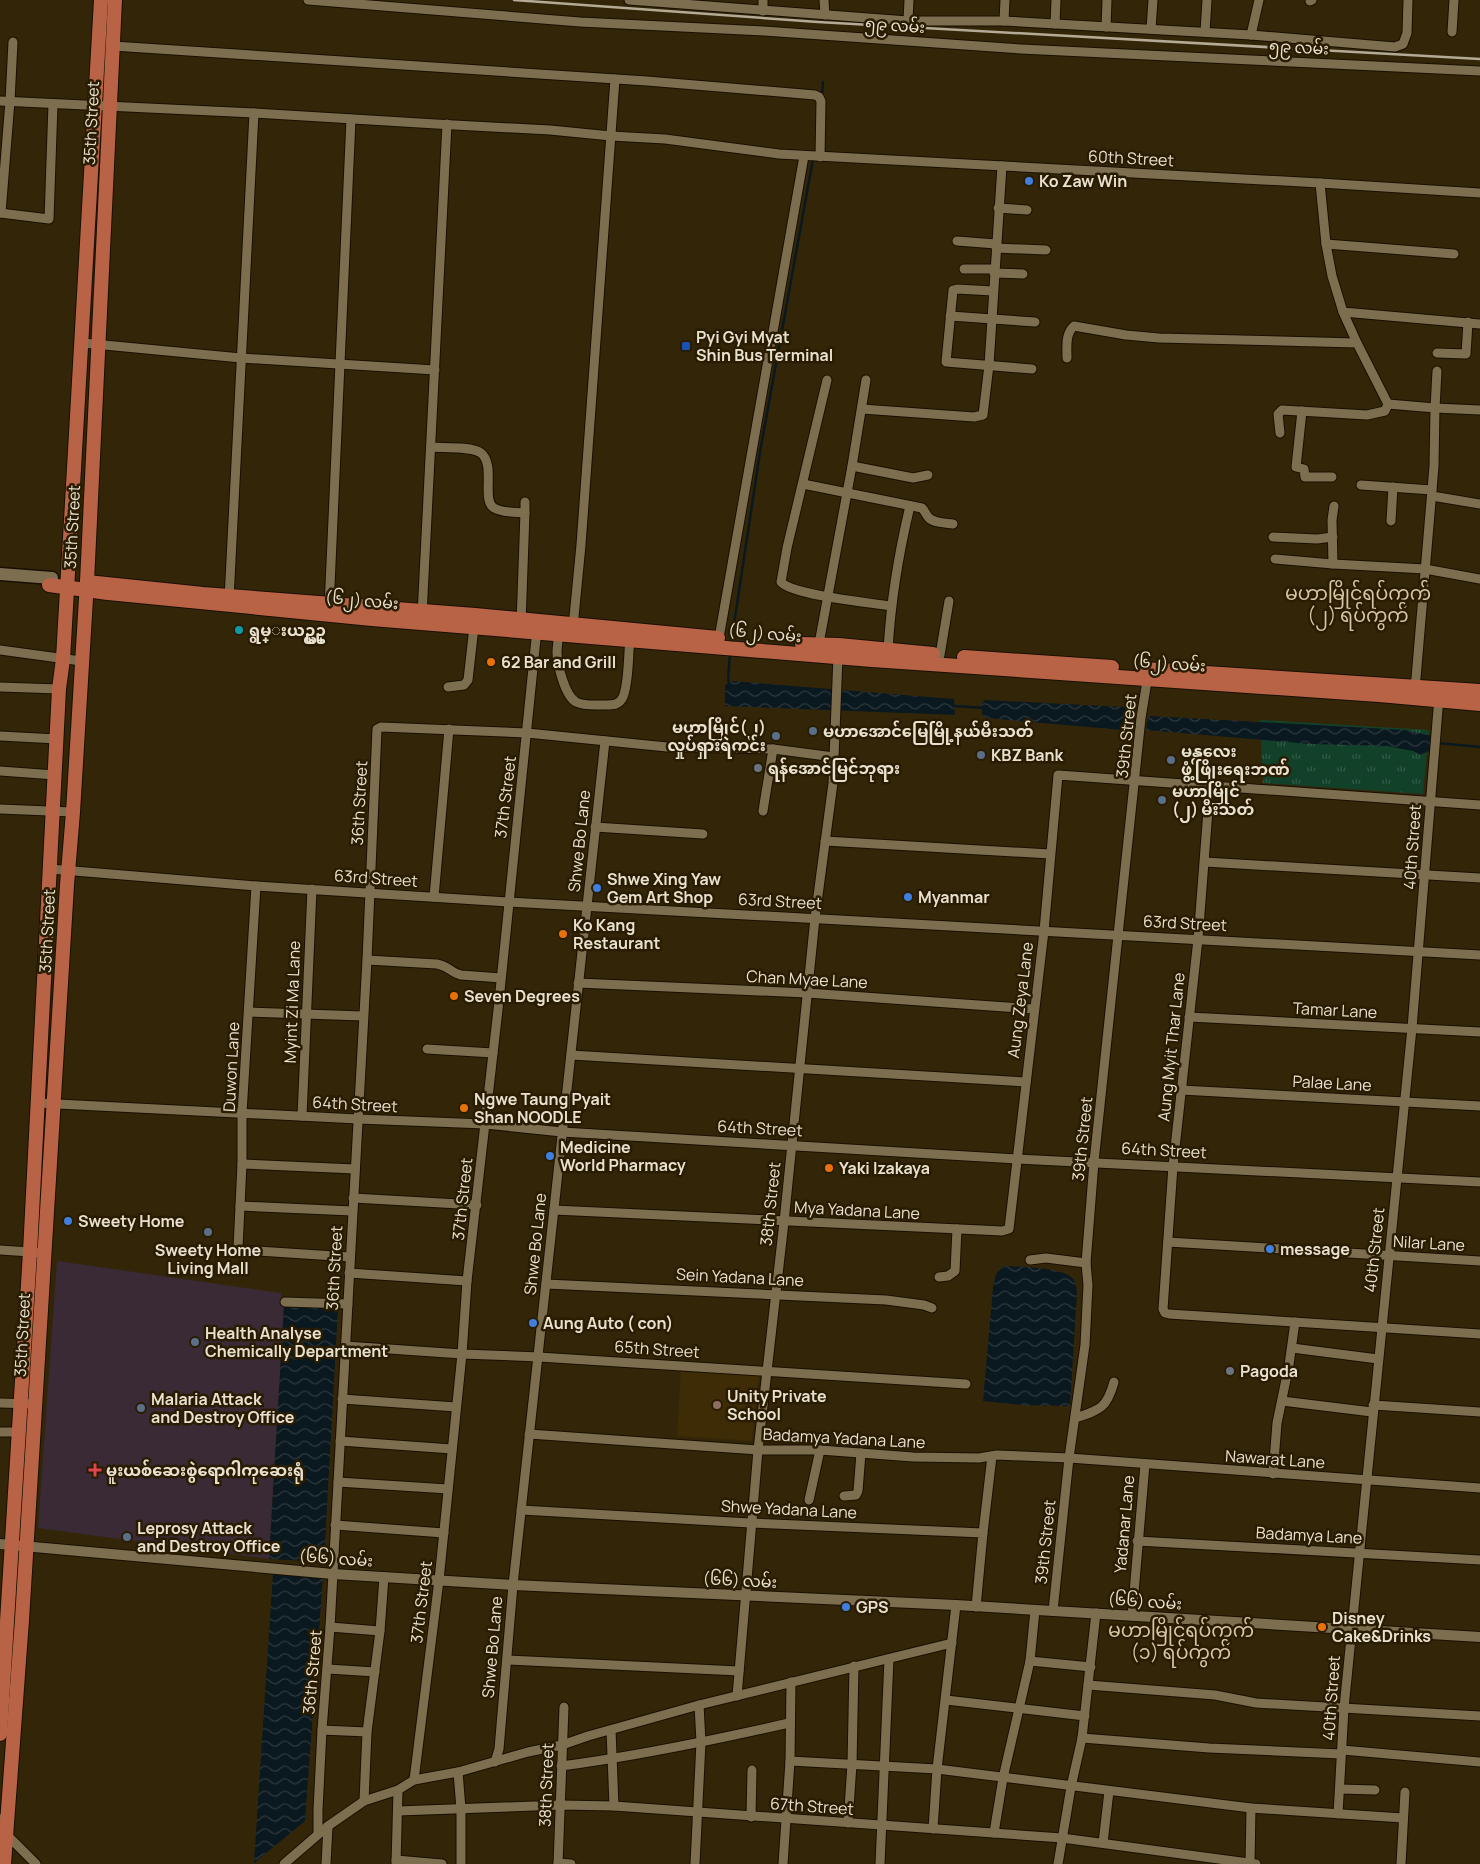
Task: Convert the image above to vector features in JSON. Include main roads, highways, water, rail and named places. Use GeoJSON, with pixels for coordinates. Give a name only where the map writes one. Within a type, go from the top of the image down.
{"type":"FeatureCollection","features":[{"type":"Feature","properties":{"kind":"main road","name":"35th Street"},"geometry":{"type":"LineString","coordinates":[[4,1864],[27,1546],[86,586],[98,345],[103,105],[101,0]]}},
{"type":"Feature","properties":{"kind":"main road","name":"35th Street"},"geometry":{"type":"LineString","coordinates":[[0,1734],[6,1544],[21,1404],[58,739],[59,689],[63,659],[83,343],[103,105],[112,46],[115,0]]}},
{"type":"Feature","properties":{"kind":"main road"},"geometry":{"type":"LineString","coordinates":[[0,574],[50,581]]}},
{"type":"Feature","properties":{"kind":"main road","name":"(၆၂) လမ်း"},"geometry":{"type":"LineString","coordinates":[[50,581],[229,600],[521,626],[818,650],[888,650],[1148,674]]}},
{"type":"Feature","properties":{"kind":"main road"},"geometry":{"type":"LineString","coordinates":[[0,582],[50,581]]}},
{"type":"Feature","properties":{"kind":"main road","name":"(၆၂) လမ်း"},"geometry":{"type":"LineString","coordinates":[[421,617],[474,627],[521,626]]}},
{"type":"Feature","properties":{"kind":"main road","name":"(၆၂) လမ်း"},"geometry":{"type":"LineString","coordinates":[[566,629],[630,639],[728,642]]}},
{"type":"Feature","properties":{"kind":"main road","name":"(၆၂) လမ်း"},"geometry":{"type":"LineString","coordinates":[[818,650],[838,656],[1415,692],[1439,694],[1480,704]]}},
{"type":"Feature","properties":{"kind":"main road","name":"(၆၂) လမ်း"},"geometry":{"type":"LineString","coordinates":[[1439,694],[1480,691]]}},
{"type":"Feature","properties":{"kind":"main road"},"geometry":{"type":"LineString","coordinates":[[3,1684],[18,1685]]}},
{"type":"Feature","properties":{"kind":"water"},"geometry":{"type":"Polygon","coordinates":[[[732,681],[954,699],[955,715],[725,706],[725,685],[732,681]]]}},
{"type":"Feature","properties":{"kind":"water"},"geometry":{"type":"Polygon","coordinates":[[[985,700],[1125,707],[1128,714],[1135,715],[1134,731],[986,718],[982,714],[982,703],[985,700]]]}},
{"type":"Feature","properties":{"kind":"water"},"geometry":{"type":"Polygon","coordinates":[[[1151,716],[1405,730],[1432,736],[1431,750],[1421,755],[1413,751],[1387,746],[1310,744],[1146,730],[1148,718],[1151,716]]]}},
{"type":"Feature","properties":{"kind":"water"},"geometry":{"type":"Polygon","coordinates":[[[1003,1266],[1030,1267],[1062,1272],[1075,1281],[1077,1292],[1070,1406],[1022,1405],[983,1401],[993,1287],[996,1274],[1003,1266]]]}},
{"type":"Feature","properties":{"kind":"water"},"geometry":{"type":"Polygon","coordinates":[[[284,1306],[338,1309],[324,1562],[269,1559],[284,1306]]]}},
{"type":"Feature","properties":{"kind":"water"},"geometry":{"type":"Polygon","coordinates":[[[273,1572],[323,1576],[305,1821],[254,1863],[273,1572]]]}},
{"type":"Feature","properties":{"kind":"waterway"},"geometry":{"type":"LineString","coordinates":[[822,96],[823,82]]}},
{"type":"Feature","properties":{"kind":"waterway"},"geometry":{"type":"LineString","coordinates":[[731,644],[760,452],[813,159]]}},
{"type":"Feature","properties":{"kind":"waterway"},"geometry":{"type":"LineString","coordinates":[[730,654],[728,679],[730,686]]}},
{"type":"Feature","properties":{"kind":"waterway"},"geometry":{"type":"LineString","coordinates":[[954,706],[986,708]]}},
{"type":"Feature","properties":{"kind":"waterway"},"geometry":{"type":"LineString","coordinates":[[1437,743],[1480,747]]}},
{"type":"Feature","properties":{"kind":"railway"},"geometry":{"type":"LineString","coordinates":[[514,0],[818,22],[1480,59]]}},
{"type":"Feature","properties":{"kind":"place","name":"Ko Zaw Win"},"geometry":{"type":"Point","coordinates":[1029,181]}},
{"type":"Feature","properties":{"kind":"place","name":"Pyi Gyi Myat Shin Bus Terminal"},"geometry":{"type":"Point","coordinates":[686,346]}},
{"type":"Feature","properties":{"kind":"place","name":"ရွမ္းယဥ္ယဥ္"},"geometry":{"type":"Point","coordinates":[239,630]}},
{"type":"Feature","properties":{"kind":"place","name":"62 Bar and Grill"},"geometry":{"type":"Point","coordinates":[491,662]}},
{"type":"Feature","properties":{"kind":"place","name":"မဟာအောင်မြေမြို့နယ်မီးသတ်"},"geometry":{"type":"Point","coordinates":[813,731]}},
{"type":"Feature","properties":{"kind":"place","name":"မဟာမြိုင်(၂) လှုပ်ရှားရဲကင်း"},"geometry":{"type":"Point","coordinates":[776,736]}},
{"type":"Feature","properties":{"kind":"place","name":"KBZ Bank"},"geometry":{"type":"Point","coordinates":[981,755]}},
{"type":"Feature","properties":{"kind":"place","name":"မန္တလေး ဖွံ့ဖြိုးရေးဘဏ်"},"geometry":{"type":"Point","coordinates":[1171,760]}},
{"type":"Feature","properties":{"kind":"place","name":"ရန်အောင်မြင်ဘုရား"},"geometry":{"type":"Point","coordinates":[758,768]}},
{"type":"Feature","properties":{"kind":"place","name":"မဟာမြိုင် (၂) မီးသတ်"},"geometry":{"type":"Point","coordinates":[1162,800]}},
{"type":"Feature","properties":{"kind":"place","name":"Shwe Xing Yaw Gem Art Shop"},"geometry":{"type":"Point","coordinates":[597,888]}},
{"type":"Feature","properties":{"kind":"place","name":"Myanmar"},"geometry":{"type":"Point","coordinates":[908,897]}},
{"type":"Feature","properties":{"kind":"place","name":"Ko Kang Restaurant"},"geometry":{"type":"Point","coordinates":[563,934]}},
{"type":"Feature","properties":{"kind":"place","name":"Seven Degrees"},"geometry":{"type":"Point","coordinates":[454,996]}},
{"type":"Feature","properties":{"kind":"place","name":"Ngwe Taung Pyait Shan NOODLE"},"geometry":{"type":"Point","coordinates":[464,1108]}},
{"type":"Feature","properties":{"kind":"place","name":"Medicine World Pharmacy"},"geometry":{"type":"Point","coordinates":[550,1156]}},
{"type":"Feature","properties":{"kind":"place","name":"Yaki Izakaya"},"geometry":{"type":"Point","coordinates":[829,1168]}},
{"type":"Feature","properties":{"kind":"place","name":"Sweety Home"},"geometry":{"type":"Point","coordinates":[68,1221]}},
{"type":"Feature","properties":{"kind":"place","name":"Sweety Home Living Mall"},"geometry":{"type":"Point","coordinates":[208,1232]}},
{"type":"Feature","properties":{"kind":"place","name":"message"},"geometry":{"type":"Point","coordinates":[1270,1249]}},
{"type":"Feature","properties":{"kind":"place","name":"Aung Auto ( con)"},"geometry":{"type":"Point","coordinates":[533,1323]}},
{"type":"Feature","properties":{"kind":"place","name":"Health Analyse Chemically Department"},"geometry":{"type":"Point","coordinates":[195,1342]}},
{"type":"Feature","properties":{"kind":"place","name":"Pagoda"},"geometry":{"type":"Point","coordinates":[1230,1371]}},
{"type":"Feature","properties":{"kind":"place","name":"Unity Private School"},"geometry":{"type":"Point","coordinates":[717,1405]}},
{"type":"Feature","properties":{"kind":"place","name":"Malaria Attack and Destroy Office"},"geometry":{"type":"Point","coordinates":[141,1408]}},
{"type":"Feature","properties":{"kind":"place","name":"မူးယစ်ဆေးစွဲရောဂါကုဆေးရုံ"},"geometry":{"type":"Point","coordinates":[95,1470]}},
{"type":"Feature","properties":{"kind":"place","name":"Leprosy Attack and Destroy Office"},"geometry":{"type":"Point","coordinates":[127,1537]}},
{"type":"Feature","properties":{"kind":"place","name":"GPS"},"geometry":{"type":"Point","coordinates":[846,1607]}},
{"type":"Feature","properties":{"kind":"place","name":"Disney Cake&Drinks"},"geometry":{"type":"Point","coordinates":[1322,1627]}},
{"type":"Feature","properties":{"kind":"district","name":"မဟာမြိုင်ရပ်ကွက် (၂) ရပ်ကွက်"},"geometry":{"type":"Point","coordinates":[1358,604]}},
{"type":"Feature","properties":{"kind":"district","name":"မဟာမြိုင်ရပ်ကွက် (၁) ရပ်ကွက်"},"geometry":{"type":"Point","coordinates":[1181,1641]}}]}
